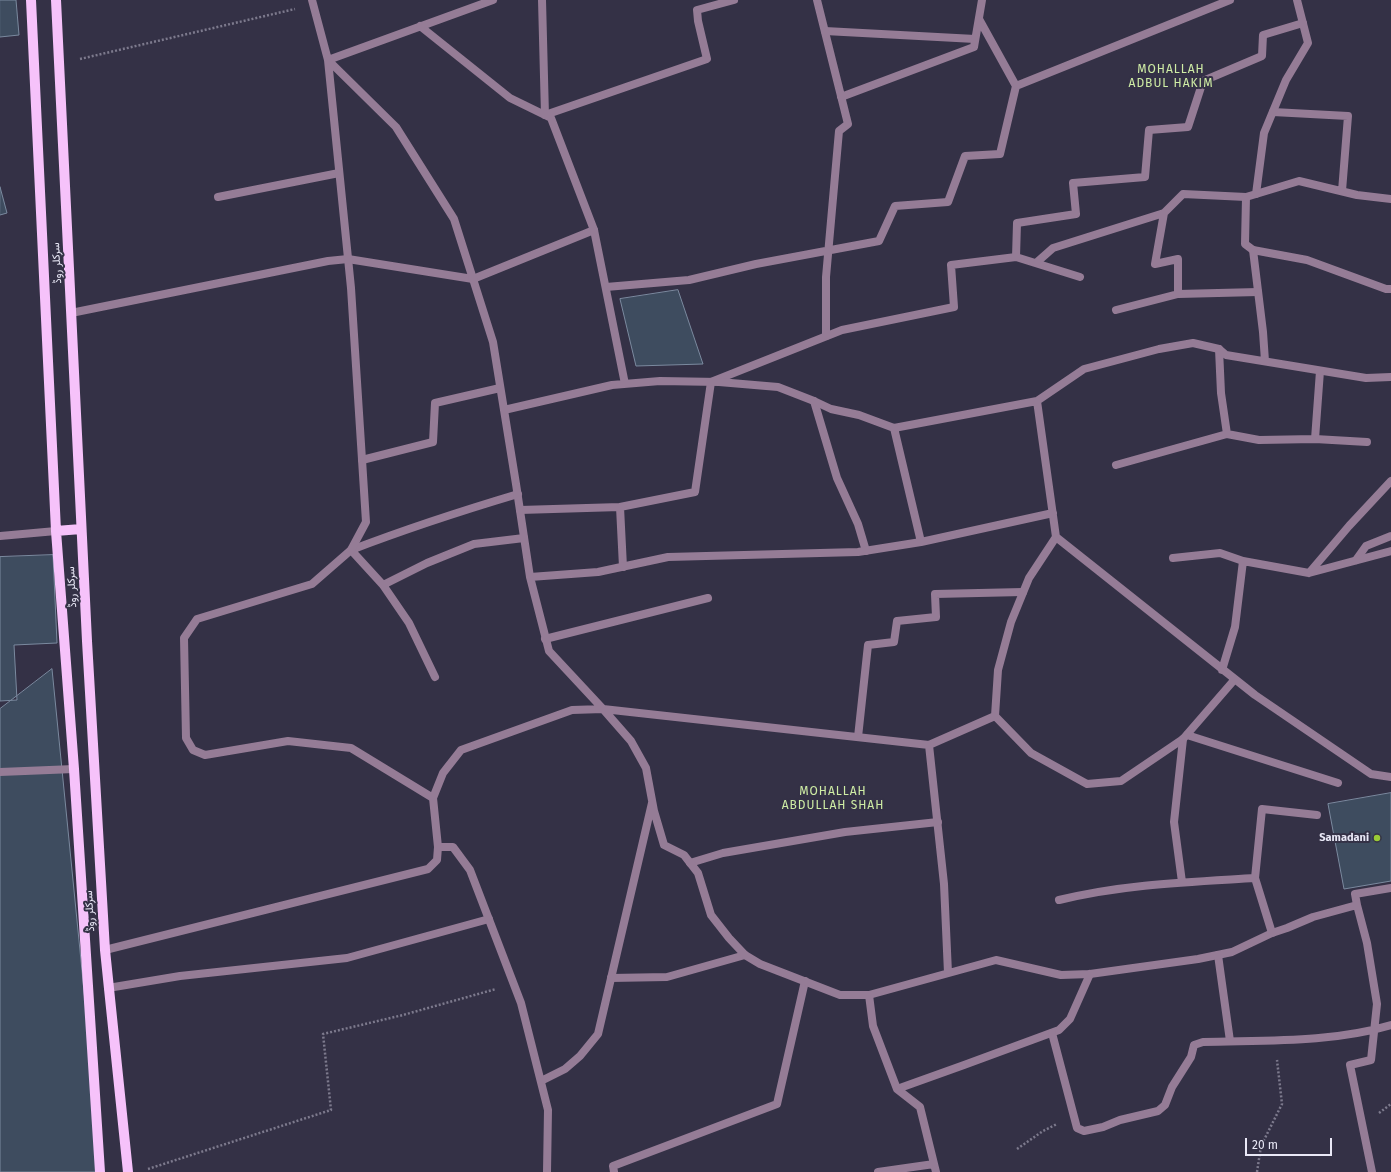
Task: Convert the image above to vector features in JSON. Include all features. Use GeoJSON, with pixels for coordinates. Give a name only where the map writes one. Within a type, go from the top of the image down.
{"type":"FeatureCollection","features":[{"type":"Feature","properties":{"kind":"main road"},"geometry":{"type":"LineString","coordinates":[[31,0],[56,531],[74,768],[100,1172]]}},
{"type":"Feature","properties":{"kind":"main road","name":"سرکلر روڈ"},"geometry":{"type":"LineString","coordinates":[[56,0],[82,529],[105,950],[128,1172]]}},
{"type":"Feature","properties":{"kind":"main road"},"geometry":{"type":"LineString","coordinates":[[56,531],[82,529]]}},
{"type":"Feature","properties":{"kind":"street"},"geometry":{"type":"LineString","coordinates":[[328,60],[493,0]]}},
{"type":"Feature","properties":{"kind":"street"},"geometry":{"type":"LineString","coordinates":[[542,0],[545,115]]}},
{"type":"Feature","properties":{"kind":"street"},"geometry":{"type":"LineString","coordinates":[[545,115],[707,59],[698,21],[697,10],[734,0]]}},
{"type":"Feature","properties":{"kind":"street"},"geometry":{"type":"LineString","coordinates":[[817,0],[848,124],[839,131],[826,277],[826,336]]}},
{"type":"Feature","properties":{"kind":"street"},"geometry":{"type":"LineString","coordinates":[[841,97],[974,47],[982,0]]}},
{"type":"Feature","properties":{"kind":"street"},"geometry":{"type":"LineString","coordinates":[[1016,86],[1230,0]]}},
{"type":"Feature","properties":{"kind":"street"},"geometry":{"type":"LineString","coordinates":[[1256,194],[1264,134],[1286,80],[1308,43],[1297,0]]}},
{"type":"Feature","properties":{"kind":"street"},"geometry":{"type":"LineString","coordinates":[[312,2],[328,60],[351,288],[366,522],[351,550]]}},
{"type":"Feature","properties":{"kind":"street"},"geometry":{"type":"LineString","coordinates":[[606,287],[689,280],[756,264],[879,241],[895,206],[948,202],[965,156],[1000,154],[1016,86],[979,19]]}},
{"type":"Feature","properties":{"kind":"street"},"geometry":{"type":"LineString","coordinates":[[1016,257],[1017,223],[1076,214],[1073,183],[1145,177],[1149,130],[1188,127],[1202,81],[1262,56],[1263,35],[1303,23]]}},
{"type":"Feature","properties":{"kind":"street"},"geometry":{"type":"LineString","coordinates":[[420,26],[510,98],[551,118],[594,230],[626,384]]}},
{"type":"Feature","properties":{"kind":"street"},"geometry":{"type":"LineString","coordinates":[[825,31],[975,39]]}},
{"type":"Feature","properties":{"kind":"street"},"geometry":{"type":"LineString","coordinates":[[328,60],[396,127],[454,219],[492,342],[518,494],[530,577],[549,651],[604,709],[631,742],[646,768],[652,801],[664,845],[684,855],[698,873],[711,915],[745,955],[760,964],[840,995],[869,995],[996,960],[1061,975],[1090,974],[1198,960],[1232,952],[1272,933],[1313,917],[1357,905]]}},
{"type":"Feature","properties":{"kind":"street"},"geometry":{"type":"LineString","coordinates":[[1273,112],[1348,116],[1342,192]]}},
{"type":"Feature","properties":{"kind":"street"},"geometry":{"type":"LineString","coordinates":[[218,198],[339,173]]}},
{"type":"Feature","properties":{"kind":"street"},"geometry":{"type":"LineString","coordinates":[[1036,263],[1053,248],[1164,213],[1183,194],[1246,197],[1299,180],[1342,192],[1391,199]]}},
{"type":"Feature","properties":{"kind":"street"},"geometry":{"type":"LineString","coordinates":[[1246,197],[1244,244],[1253,250],[1307,260],[1391,290]]}},
{"type":"Feature","properties":{"kind":"street"},"geometry":{"type":"LineString","coordinates":[[1164,213],[1155,264],[1178,259],[1178,294]]}},
{"type":"Feature","properties":{"kind":"street"},"geometry":{"type":"LineString","coordinates":[[72,313],[348,259],[473,278],[594,230]]}},
{"type":"Feature","properties":{"kind":"street"},"geometry":{"type":"LineString","coordinates":[[1253,250],[1265,361]]}},
{"type":"Feature","properties":{"kind":"street"},"geometry":{"type":"LineString","coordinates":[[711,382],[842,330],[954,307],[951,265],[1016,257],[1080,277]]}},
{"type":"Feature","properties":{"kind":"street"},"geometry":{"type":"LineString","coordinates":[[1116,310],[1178,294],[1258,292]]}},
{"type":"Feature","properties":{"kind":"street"},"geometry":{"type":"LineString","coordinates":[[504,410],[612,385],[660,381],[711,382],[778,387],[831,409],[859,415],[894,428],[1037,401],[1084,369],[1159,349],[1192,343],[1219,349],[1226,355],[1366,378],[1391,377]]}},
{"type":"Feature","properties":{"kind":"street"},"geometry":{"type":"LineString","coordinates":[[1219,349],[1221,393],[1227,434]]}},
{"type":"Feature","properties":{"kind":"street"},"geometry":{"type":"LineString","coordinates":[[1315,439],[1320,371]]}},
{"type":"Feature","properties":{"kind":"street"},"geometry":{"type":"LineString","coordinates":[[520,510],[620,507],[695,492],[711,382]]}},
{"type":"Feature","properties":{"kind":"street"},"geometry":{"type":"LineString","coordinates":[[362,460],[433,442],[435,403],[500,388]]}},
{"type":"Feature","properties":{"kind":"street"},"geometry":{"type":"LineString","coordinates":[[814,401],[837,478],[858,524],[866,551]]}},
{"type":"Feature","properties":{"kind":"street"},"geometry":{"type":"LineString","coordinates":[[1037,401],[1056,537],[1028,578],[1011,622],[998,670],[995,716],[1031,753],[1087,784],[1121,781],[1185,737],[1235,679]]}},
{"type":"Feature","properties":{"kind":"street"},"geometry":{"type":"LineString","coordinates":[[894,428],[921,542]]}},
{"type":"Feature","properties":{"kind":"street"},"geometry":{"type":"LineString","coordinates":[[1116,465],[1227,434],[1260,440],[1315,439],[1367,442]]}},
{"type":"Feature","properties":{"kind":"street"},"geometry":{"type":"LineString","coordinates":[[1309,573],[1391,481]]}},
{"type":"Feature","properties":{"kind":"street"},"geometry":{"type":"LineString","coordinates":[[433,798],[351,748],[288,741],[205,755],[193,750],[186,738],[184,638],[197,619],[312,584],[351,550],[406,529],[518,494]]}},
{"type":"Feature","properties":{"kind":"street"},"geometry":{"type":"LineString","coordinates":[[620,507],[623,567]]}},
{"type":"Feature","properties":{"kind":"street"},"geometry":{"type":"LineString","coordinates":[[530,577],[598,572],[668,557],[767,556],[858,552],[921,542],[1053,513]]}},
{"type":"Feature","properties":{"kind":"street"},"geometry":{"type":"LineString","coordinates":[[0,536],[56,531]]}},
{"type":"Feature","properties":{"kind":"street"},"geometry":{"type":"LineString","coordinates":[[1356,560],[1366,546],[1391,536]]}},
{"type":"Feature","properties":{"kind":"street"},"geometry":{"type":"LineString","coordinates":[[1056,537],[1255,695],[1371,774],[1391,777]]}},
{"type":"Feature","properties":{"kind":"street"},"geometry":{"type":"LineString","coordinates":[[383,585],[427,563],[474,544],[524,538]]}},
{"type":"Feature","properties":{"kind":"street"},"geometry":{"type":"LineString","coordinates":[[351,550],[383,585],[409,623],[435,677]]}},
{"type":"Feature","properties":{"kind":"street"},"geometry":{"type":"LineString","coordinates":[[1173,558],[1220,552],[1243,561],[1309,573],[1391,551]]}},
{"type":"Feature","properties":{"kind":"street"},"geometry":{"type":"LineString","coordinates":[[1222,670],[1235,627],[1243,561]]}},
{"type":"Feature","properties":{"kind":"street"},"geometry":{"type":"LineString","coordinates":[[858,737],[868,645],[894,642],[897,621],[936,617],[935,594],[1023,592]]}},
{"type":"Feature","properties":{"kind":"street"},"geometry":{"type":"LineString","coordinates":[[546,639],[708,598]]}},
{"type":"Feature","properties":{"kind":"street"},"geometry":{"type":"LineString","coordinates":[[105,950],[428,869],[437,860],[438,847],[433,798],[443,773],[461,750],[572,710],[604,709],[929,745],[995,716]]}},
{"type":"Feature","properties":{"kind":"street"},"geometry":{"type":"LineString","coordinates":[[1185,737],[1338,783]]}},
{"type":"Feature","properties":{"kind":"street"},"geometry":{"type":"LineString","coordinates":[[1182,882],[1174,822],[1185,737]]}},
{"type":"Feature","properties":{"kind":"street"},"geometry":{"type":"LineString","coordinates":[[929,745],[944,884],[948,973]]}},
{"type":"Feature","properties":{"kind":"street"},"geometry":{"type":"LineString","coordinates":[[0,772],[74,768]]}},
{"type":"Feature","properties":{"kind":"street"},"geometry":{"type":"LineString","coordinates":[[541,1081],[565,1069],[580,1056],[598,1034],[652,801]]}},
{"type":"Feature","properties":{"kind":"street"},"geometry":{"type":"LineString","coordinates":[[1272,933],[1255,878],[1262,809],[1317,815]]}},
{"type":"Feature","properties":{"kind":"street"},"geometry":{"type":"LineString","coordinates":[[690,863],[723,853],[845,832],[938,822]]}},
{"type":"Feature","properties":{"kind":"street"},"geometry":{"type":"LineString","coordinates":[[438,847],[453,846],[470,870],[521,1003],[548,1110],[547,1172]]}},
{"type":"Feature","properties":{"kind":"street"},"geometry":{"type":"LineString","coordinates":[[1059,900],[1083,894],[1138,885],[1255,878]]}},
{"type":"Feature","properties":{"kind":"street"},"geometry":{"type":"LineString","coordinates":[[1372,1172],[1350,1065],[1371,1060],[1376,1004],[1367,943],[1355,894],[1391,888]]}},
{"type":"Feature","properties":{"kind":"street"},"geometry":{"type":"LineString","coordinates":[[108,988],[180,976],[347,958],[489,920]]}},
{"type":"Feature","properties":{"kind":"street"},"geometry":{"type":"LineString","coordinates":[[611,978],[667,977],[745,955]]}},
{"type":"Feature","properties":{"kind":"street"},"geometry":{"type":"LineString","coordinates":[[1218,955],[1230,1041]]}},
{"type":"Feature","properties":{"kind":"street"},"geometry":{"type":"LineString","coordinates":[[897,1089],[1059,1030],[1070,1019],[1090,974]]}},
{"type":"Feature","properties":{"kind":"street"},"geometry":{"type":"LineString","coordinates":[[614,1172],[613,1166],[777,1104],[805,981]]}},
{"type":"Feature","properties":{"kind":"street"},"geometry":{"type":"LineString","coordinates":[[869,995],[873,1026],[897,1089],[920,1107],[935,1168],[878,1172]]}},
{"type":"Feature","properties":{"kind":"street"},"geometry":{"type":"LineString","coordinates":[[1052,1033],[1077,1128],[1084,1131],[1158,1110],[1164,1105],[1172,1087],[1191,1057],[1194,1045],[1203,1042],[1313,1038],[1373,1030],[1391,1025]]}},
{"type":"Feature","properties":{"kind":"path"},"geometry":{"type":"LineString","coordinates":[[59,63],[312,2]]}},
{"type":"Feature","properties":{"kind":"path"},"geometry":{"type":"LineString","coordinates":[[146,1170],[331,1110],[323,1034],[402,1015],[514,984]]}},
{"type":"Feature","properties":{"kind":"path"},"geometry":{"type":"LineString","coordinates":[[1257,1172],[1261,1146],[1282,1104],[1275,1039]]}},
{"type":"Feature","properties":{"kind":"path"},"geometry":{"type":"LineString","coordinates":[[1017,1149],[1043,1131],[1074,1117]]}},
{"type":"Feature","properties":{"kind":"building"},"geometry":{"type":"Polygon","coordinates":[[[0,0],[16,0],[19,35],[0,37],[0,0]]]}},
{"type":"Feature","properties":{"kind":"building"},"geometry":{"type":"Polygon","coordinates":[[[0,187],[7,213],[0,215],[0,187]]]}},
{"type":"Feature","properties":{"kind":"building"},"geometry":{"type":"Polygon","coordinates":[[[678,290],[703,364],[636,366],[620,299],[678,290]]]}},
{"type":"Feature","properties":{"kind":"building"},"geometry":{"type":"Polygon","coordinates":[[[53,555],[57,643],[14,645],[17,700],[0,701],[0,557],[53,555]]]}},
{"type":"Feature","properties":{"kind":"building"},"geometry":{"type":"Polygon","coordinates":[[[52,669],[102,1172],[0,1172],[0,709],[52,669]]]}},
{"type":"Feature","properties":{"kind":"building"},"geometry":{"type":"Polygon","coordinates":[[[1391,793],[1391,881],[1344,889],[1328,804],[1391,793]]]}},
{"type":"Feature","properties":{"kind":"place","name":"Samadani"},"geometry":{"type":"Point","coordinates":[1377,838]}},
{"type":"Feature","properties":{"kind":"district","name":"MOHALLAH ADBUL HAKIM"},"geometry":{"type":"Point","coordinates":[1171,77]}},
{"type":"Feature","properties":{"kind":"district","name":"MOHALLAH ABDULLAH SHAH"},"geometry":{"type":"Point","coordinates":[833,799]}}]}
